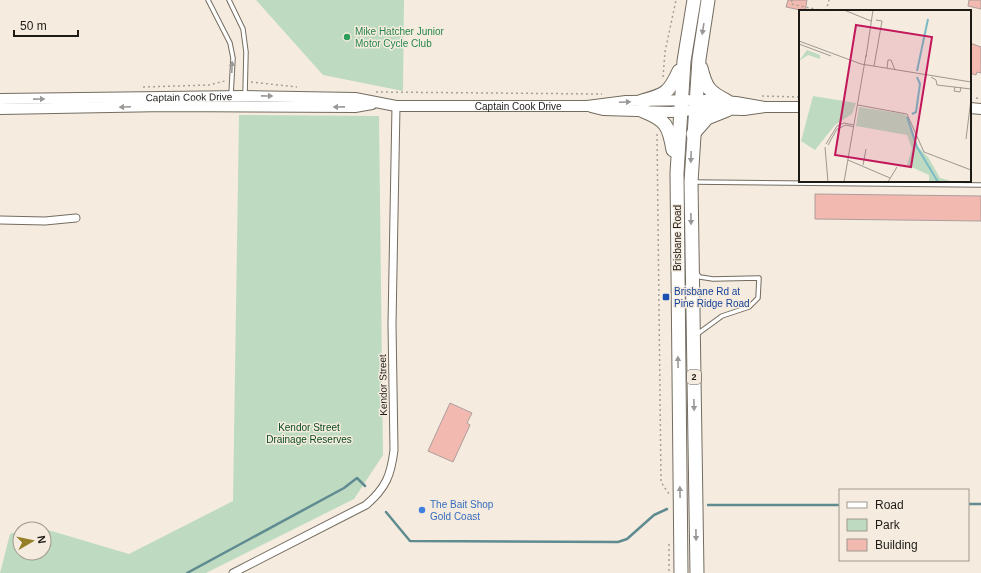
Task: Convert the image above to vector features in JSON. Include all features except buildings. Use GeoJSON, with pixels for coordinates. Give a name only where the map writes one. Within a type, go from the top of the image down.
{"type":"FeatureCollection","features":[{"type":"Feature","properties":{"kind":"highway","name":"Brisbane Road"},"geometry":{"type":"LineString","coordinates":[[681,573],[677,173],[684,61],[694,0]]}},
{"type":"Feature","properties":{"kind":"highway","name":"Brisbane Road"},"geometry":{"type":"LineString","coordinates":[[697,573],[691,182],[699,59],[708,0]]}},
{"type":"Feature","properties":{"kind":"highway"},"geometry":{"type":"LineString","coordinates":[[693,135],[707,118],[727,105],[707,87],[699,59]]}},
{"type":"Feature","properties":{"kind":"highway"},"geometry":{"type":"LineString","coordinates":[[677,173],[670,133],[665,123],[642,106],[664,95],[670,90],[684,61]]}},
{"type":"Feature","properties":{"kind":"street","name":"Captain Cook Drive"},"geometry":{"type":"LineString","coordinates":[[0,100],[231,96],[245,101]]}},
{"type":"Feature","properties":{"kind":"street","name":"Captain Cook Drive"},"geometry":{"type":"LineString","coordinates":[[0,109],[230,106],[245,101],[355,98],[378,104],[396,106],[587,106],[603,110],[642,106],[695,105],[799,107]]}},
{"type":"Feature","properties":{"kind":"street","name":"Kendor Street"},"geometry":{"type":"LineString","coordinates":[[233,573],[366,505],[379,494],[387,481],[393,463],[394,450],[392,324],[396,106]]}},
{"type":"Feature","properties":{"kind":"street"},"geometry":{"type":"LineString","coordinates":[[971,108],[981,109]]}},
{"type":"Feature","properties":{"kind":"street"},"geometry":{"type":"LineString","coordinates":[[0,220],[45,221],[76,218]]}},
{"type":"Feature","properties":{"kind":"lane"},"geometry":{"type":"LineString","coordinates":[[208,0],[230,43],[232,58],[230,106]]}},
{"type":"Feature","properties":{"kind":"lane"},"geometry":{"type":"LineString","coordinates":[[229,0],[243,29],[246,52],[245,101]]}},
{"type":"Feature","properties":{"kind":"lane"},"geometry":{"type":"LineString","coordinates":[[691,182],[981,185]]}},
{"type":"Feature","properties":{"kind":"lane"},"geometry":{"type":"LineString","coordinates":[[692,268],[700,277],[713,279],[758,278],[758,298],[749,308],[722,316],[693,337]]}},
{"type":"Feature","properties":{"kind":"path"},"geometry":{"type":"LineString","coordinates":[[670,90],[664,86],[664,59],[676,0]]}},
{"type":"Feature","properties":{"kind":"path"},"geometry":{"type":"LineString","coordinates":[[792,0],[791,4],[820,10]]}},
{"type":"Feature","properties":{"kind":"path"},"geometry":{"type":"LineString","coordinates":[[825,10],[829,0]]}},
{"type":"Feature","properties":{"kind":"path"},"geometry":{"type":"LineString","coordinates":[[255,82],[298,87]]}},
{"type":"Feature","properties":{"kind":"path"},"geometry":{"type":"LineString","coordinates":[[372,92],[604,94]]}},
{"type":"Feature","properties":{"kind":"path"},"geometry":{"type":"LineString","coordinates":[[775,97],[799,97]]}},
{"type":"Feature","properties":{"kind":"path"},"geometry":{"type":"LineString","coordinates":[[665,123],[658,133],[661,482],[669,494],[669,501]]}},
{"type":"Feature","properties":{"kind":"path"},"geometry":{"type":"LineString","coordinates":[[669,541],[669,573]]}},
{"type":"Feature","properties":{"kind":"green space","name":"Mike Hatcher Junior Motor Cycle Club"},"geometry":{"type":"Polygon","coordinates":[[[256,0],[404,0],[403,91],[323,75],[256,0]]]}},
{"type":"Feature","properties":{"kind":"green space","name":"Kendor Street Drainage Reserves"},"geometry":{"type":"Polygon","coordinates":[[[239,115],[379,116],[383,455],[354,499],[206,573],[0,573],[10,534],[12,533],[12,561],[52,561],[52,531],[129,554],[233,501],[239,115]]]}},
{"type":"Feature","properties":{"kind":"waterway"},"geometry":{"type":"LineString","coordinates":[[187,573],[344,488],[357,478],[365,486]]}},
{"type":"Feature","properties":{"kind":"waterway"},"geometry":{"type":"LineString","coordinates":[[969,504],[981,504]]}},
{"type":"Feature","properties":{"kind":"waterway"},"geometry":{"type":"LineString","coordinates":[[708,505],[839,505]]}},
{"type":"Feature","properties":{"kind":"waterway"},"geometry":{"type":"LineString","coordinates":[[386,512],[410,541],[618,542],[627,539],[654,515],[667,509]]}},
{"type":"Feature","properties":{"kind":"place","name":"Mike Hatcher Junior Motor Cycle Club"},"geometry":{"type":"Point","coordinates":[347,37]}},
{"type":"Feature","properties":{"kind":"place","name":"Brisbane Rd at Pine Ridge Road"},"geometry":{"type":"Point","coordinates":[666,297]}},
{"type":"Feature","properties":{"kind":"place","name":"The Bait Shop Gold Coast"},"geometry":{"type":"Point","coordinates":[422,510]}}]}
